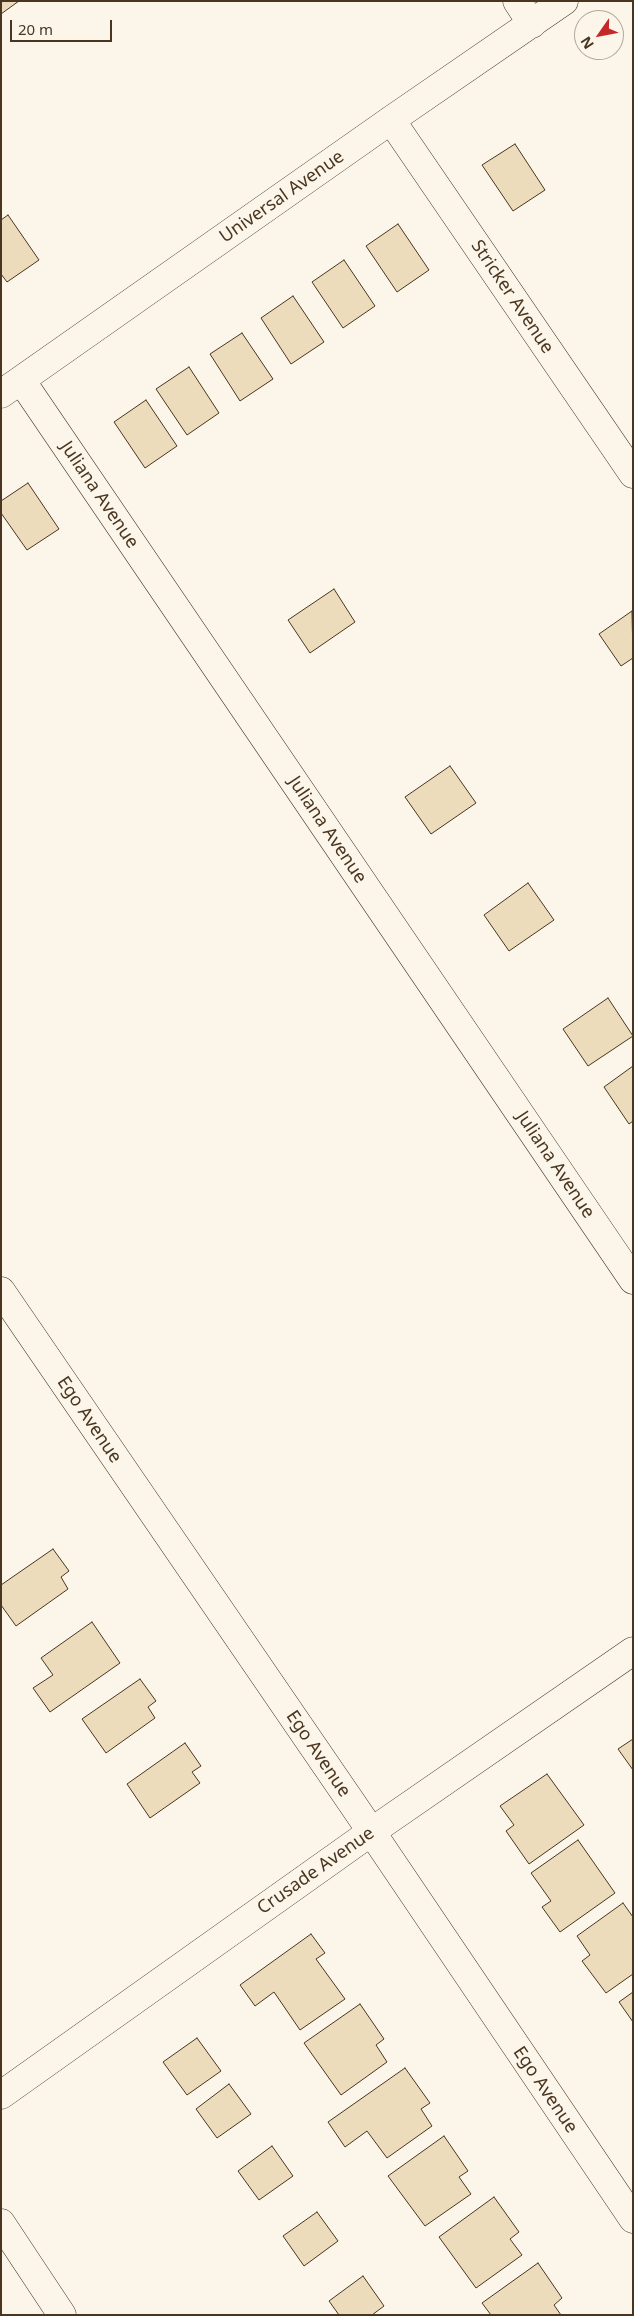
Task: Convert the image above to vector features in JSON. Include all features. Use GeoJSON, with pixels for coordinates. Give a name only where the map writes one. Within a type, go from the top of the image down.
{"type":"FeatureCollection","features":[{"type":"Feature","properties":{"kind":"street"},"geometry":{"type":"LineString","coordinates":[[517,1],[532,24]]}},
{"type":"Feature","properties":{"kind":"street","name":"Universal Avenue"},"geometry":{"type":"LineString","coordinates":[[11,387],[564,1]]}},
{"type":"Feature","properties":{"kind":"street","name":"Stricker Avenue"},"geometry":{"type":"LineString","coordinates":[[391,120],[633,474]]}},
{"type":"Feature","properties":{"kind":"street","name":"Juliana Avenue"},"geometry":{"type":"LineString","coordinates":[[11,387],[633,1280]]}},
{"type":"Feature","properties":{"kind":"street","name":"Ego Avenue"},"geometry":{"type":"LineString","coordinates":[[1,1292],[371,1832],[633,2219]]}},
{"type":"Feature","properties":{"kind":"street","name":"Crusade Avenue"},"geometry":{"type":"LineString","coordinates":[[1,2095],[371,1832],[633,1651]]}},
{"type":"Feature","properties":{"kind":"street"},"geometry":{"type":"LineString","coordinates":[[1,2223],[62,2315]]}},
{"type":"Feature","properties":{"kind":"building"},"geometry":{"type":"Polygon","coordinates":[[[1,1],[19,1],[1,14],[1,1]]]}},
{"type":"Feature","properties":{"kind":"building"},"geometry":{"type":"Polygon","coordinates":[[[515,144],[545,190],[513,211],[482,165],[515,144]]]}},
{"type":"Feature","properties":{"kind":"building"},"geometry":{"type":"Polygon","coordinates":[[[8,215],[39,260],[7,282],[1,274],[1,220],[8,215]]]}},
{"type":"Feature","properties":{"kind":"building"},"geometry":{"type":"Polygon","coordinates":[[[398,224],[429,270],[397,292],[366,246],[398,224]]]}},
{"type":"Feature","properties":{"kind":"building"},"geometry":{"type":"Polygon","coordinates":[[[344,260],[375,306],[343,328],[312,282],[344,260]]]}},
{"type":"Feature","properties":{"kind":"building"},"geometry":{"type":"Polygon","coordinates":[[[293,296],[324,342],[291,364],[261,318],[293,296]]]}},
{"type":"Feature","properties":{"kind":"building"},"geometry":{"type":"Polygon","coordinates":[[[242,333],[273,379],[240,401],[210,354],[242,333]]]}},
{"type":"Feature","properties":{"kind":"building"},"geometry":{"type":"Polygon","coordinates":[[[189,367],[219,413],[187,435],[156,389],[189,367]]]}},
{"type":"Feature","properties":{"kind":"building"},"geometry":{"type":"Polygon","coordinates":[[[146,400],[177,446],[145,468],[114,422],[146,400]]]}},
{"type":"Feature","properties":{"kind":"building"},"geometry":{"type":"Polygon","coordinates":[[[28,483],[59,529],[27,550],[1,513],[1,501],[28,483]]]}},
{"type":"Feature","properties":{"kind":"building"},"geometry":{"type":"Polygon","coordinates":[[[334,589],[355,622],[310,653],[288,620],[334,589]]]}},
{"type":"Feature","properties":{"kind":"building"},"geometry":{"type":"Polygon","coordinates":[[[632,611],[633,658],[621,666],[599,634],[632,611]]]}},
{"type":"Feature","properties":{"kind":"building"},"geometry":{"type":"Polygon","coordinates":[[[450,766],[476,803],[431,834],[405,797],[450,766]]]}},
{"type":"Feature","properties":{"kind":"building"},"geometry":{"type":"Polygon","coordinates":[[[528,883],[554,920],[509,951],[484,915],[528,883]]]}},
{"type":"Feature","properties":{"kind":"building"},"geometry":{"type":"Polygon","coordinates":[[[608,998],[633,1036],[588,1066],[563,1029],[608,998]]]}},
{"type":"Feature","properties":{"kind":"building"},"geometry":{"type":"Polygon","coordinates":[[[633,1066],[633,1121],[629,1124],[604,1087],[633,1066]]]}},
{"type":"Feature","properties":{"kind":"building"},"geometry":{"type":"Polygon","coordinates":[[[53,1549],[69,1571],[61,1577],[68,1589],[16,1626],[1,1605],[1,1585],[53,1549]]]}},
{"type":"Feature","properties":{"kind":"building"},"geometry":{"type":"Polygon","coordinates":[[[92,1622],[120,1663],[50,1712],[33,1688],[53,1675],[41,1658],[92,1622]]]}},
{"type":"Feature","properties":{"kind":"building"},"geometry":{"type":"Polygon","coordinates":[[[140,1679],[156,1701],[148,1707],[155,1718],[106,1753],[82,1719],[140,1679]]]}},
{"type":"Feature","properties":{"kind":"building"},"geometry":{"type":"Polygon","coordinates":[[[633,1739],[633,1770],[618,1749],[633,1739]]]}},
{"type":"Feature","properties":{"kind":"building"},"geometry":{"type":"Polygon","coordinates":[[[185,1743],[201,1766],[192,1772],[200,1783],[150,1818],[127,1784],[185,1743]]]}},
{"type":"Feature","properties":{"kind":"building"},"geometry":{"type":"Polygon","coordinates":[[[547,1774],[584,1825],[529,1864],[506,1831],[514,1825],[500,1806],[547,1774]]]}},
{"type":"Feature","properties":{"kind":"building"},"geometry":{"type":"Polygon","coordinates":[[[578,1840],[615,1893],[560,1932],[542,1907],[551,1901],[531,1873],[578,1840]]]}},
{"type":"Feature","properties":{"kind":"building"},"geometry":{"type":"Polygon","coordinates":[[[623,1903],[633,1917],[633,1974],[606,1993],[582,1961],[590,1955],[577,1936],[623,1903]]]}},
{"type":"Feature","properties":{"kind":"building"},"geometry":{"type":"Polygon","coordinates":[[[311,1934],[325,1953],[316,1959],[345,1999],[300,2030],[274,1992],[255,2006],[240,1985],[311,1934]]]}},
{"type":"Feature","properties":{"kind":"building"},"geometry":{"type":"Polygon","coordinates":[[[633,1992],[633,2022],[619,2002],[633,1992]]]}},
{"type":"Feature","properties":{"kind":"building"},"geometry":{"type":"Polygon","coordinates":[[[360,2004],[384,2039],[376,2045],[387,2062],[341,2095],[304,2043],[360,2004]]]}},
{"type":"Feature","properties":{"kind":"building"},"geometry":{"type":"Polygon","coordinates":[[[197,2038],[221,2071],[187,2095],[163,2062],[197,2038]]]}},
{"type":"Feature","properties":{"kind":"building"},"geometry":{"type":"Polygon","coordinates":[[[405,2068],[430,2103],[421,2109],[432,2126],[387,2158],[367,2131],[345,2147],[328,2122],[405,2068]]]}},
{"type":"Feature","properties":{"kind":"building"},"geometry":{"type":"Polygon","coordinates":[[[229,2084],[251,2114],[217,2138],[196,2109],[229,2084]]]}},
{"type":"Feature","properties":{"kind":"building"},"geometry":{"type":"Polygon","coordinates":[[[444,2136],[468,2171],[459,2177],[471,2194],[425,2226],[388,2176],[444,2136]]]}},
{"type":"Feature","properties":{"kind":"building"},"geometry":{"type":"Polygon","coordinates":[[[272,2146],[293,2176],[259,2200],[238,2171],[272,2146]]]}},
{"type":"Feature","properties":{"kind":"building"},"geometry":{"type":"Polygon","coordinates":[[[494,2197],[519,2232],[510,2239],[522,2255],[476,2288],[439,2237],[494,2197]]]}},
{"type":"Feature","properties":{"kind":"building"},"geometry":{"type":"Polygon","coordinates":[[[317,2212],[338,2241],[304,2266],[283,2236],[317,2212]]]}},
{"type":"Feature","properties":{"kind":"building"},"geometry":{"type":"Polygon","coordinates":[[[538,2263],[562,2298],[554,2305],[561,2315],[491,2315],[482,2303],[538,2263]]]}},
{"type":"Feature","properties":{"kind":"building"},"geometry":{"type":"Polygon","coordinates":[[[363,2276],[384,2306],[372,2315],[339,2315],[329,2301],[363,2276]]]}}]}
